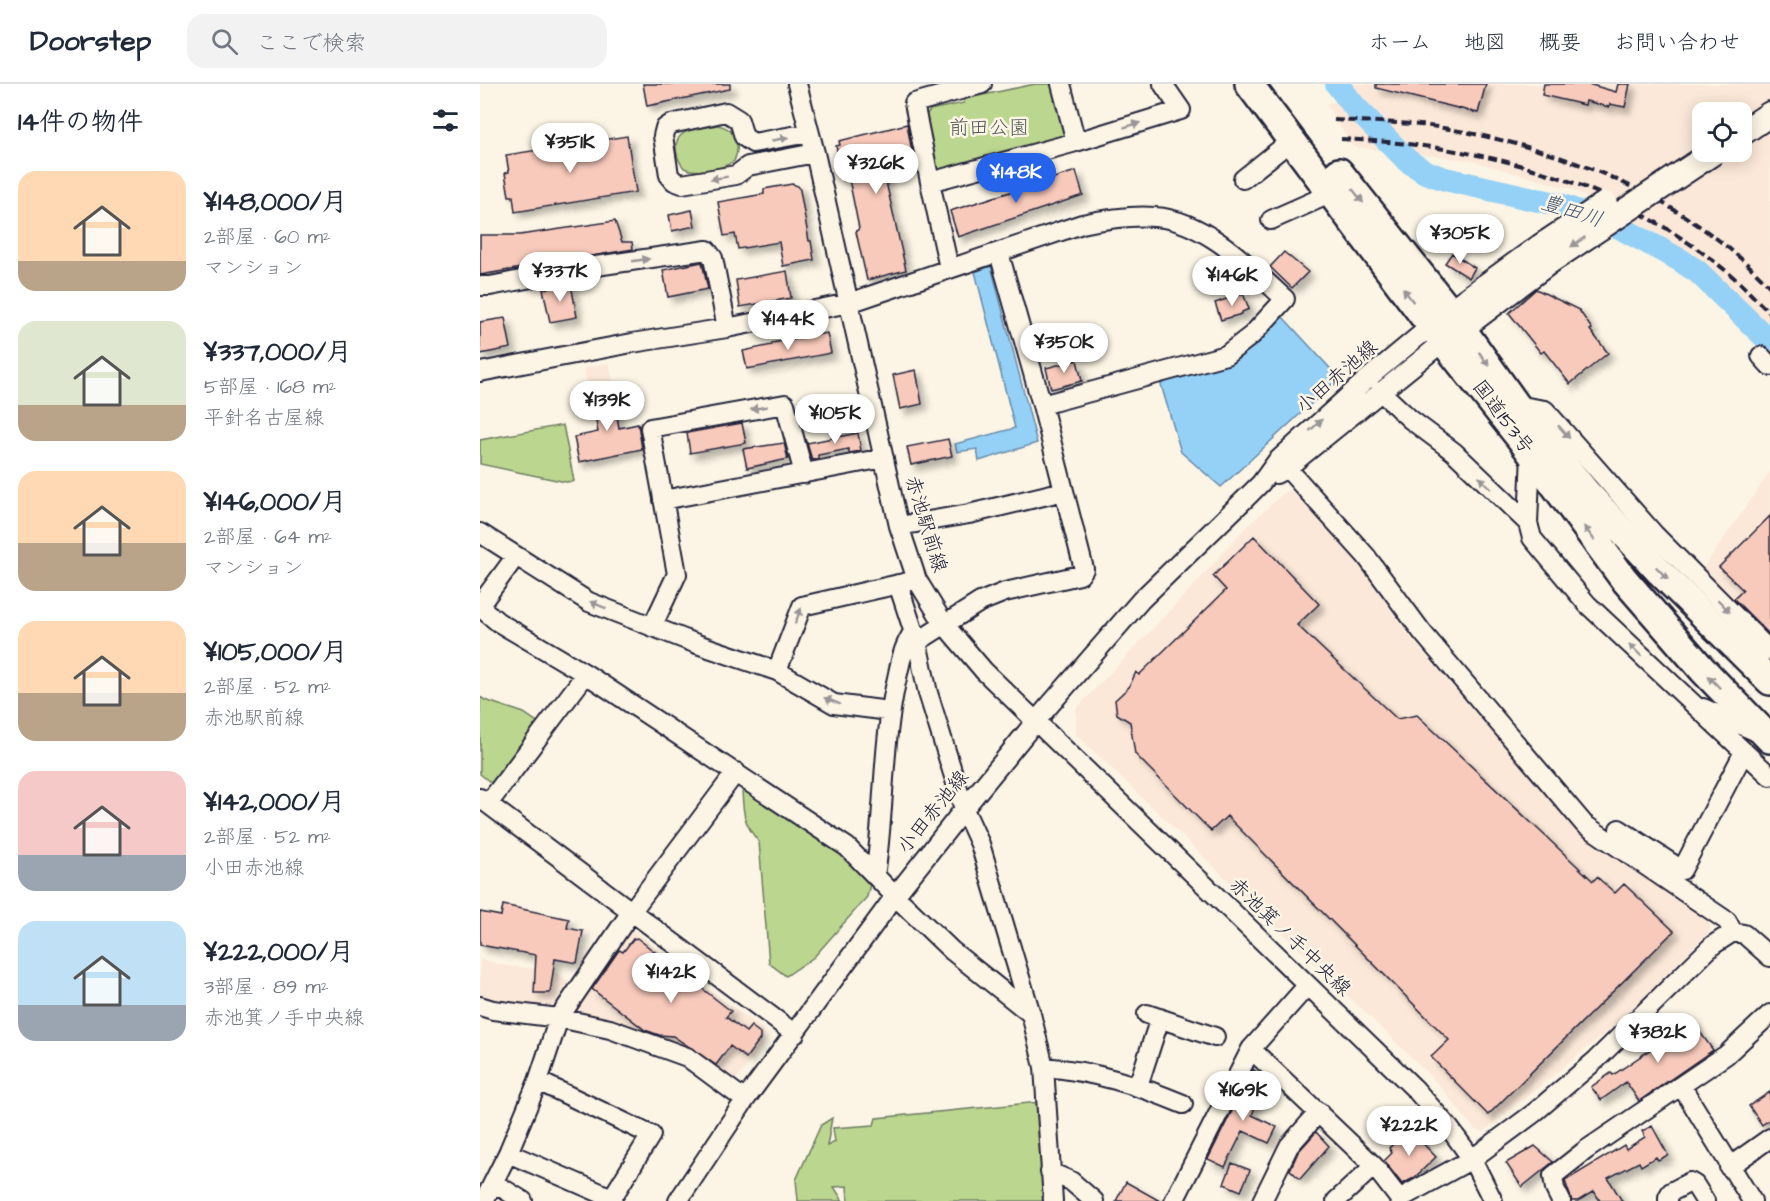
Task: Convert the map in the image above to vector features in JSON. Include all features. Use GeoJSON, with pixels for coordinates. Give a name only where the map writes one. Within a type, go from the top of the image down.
{"type":"FeatureCollection","features":[{"type":"Feature","properties":{"kind":"highway","name":"国道153号"},"geometry":{"type":"LineString","coordinates":[[1249,84],[1332,193],[1516,405],[1585,491],[1660,572],[1770,681]]}},
{"type":"Feature","properties":{"kind":"highway","name":"国道153号"},"geometry":{"type":"LineString","coordinates":[[1270,84],[1446,326],[1531,454],[1623,578],[1703,670],[1769,738]]}},
{"type":"Feature","properties":{"kind":"main road"},"geometry":{"type":"LineString","coordinates":[[1752,107],[1770,95]]}},
{"type":"Feature","properties":{"kind":"main road"},"geometry":{"type":"LineString","coordinates":[[1752,126],[1770,114]]}},
{"type":"Feature","properties":{"kind":"main road"},"geometry":{"type":"LineString","coordinates":[[1446,326],[1692,147]]}},
{"type":"Feature","properties":{"kind":"main road"},"geometry":{"type":"LineString","coordinates":[[1545,254],[1697,162]]}},
{"type":"Feature","properties":{"kind":"street","name":"赤池駅前線"},"geometry":{"type":"LineString","coordinates":[[797,84],[815,153],[899,526],[917,580],[944,624],[984,671],[1035,722]]}},
{"type":"Feature","properties":{"kind":"street"},"geometry":{"type":"LineString","coordinates":[[949,268],[914,103],[962,86],[982,84]]}},
{"type":"Feature","properties":{"kind":"street"},"geometry":{"type":"LineString","coordinates":[[1061,84],[1076,142]]}},
{"type":"Feature","properties":{"kind":"street"},"geometry":{"type":"LineString","coordinates":[[930,182],[1076,142],[1181,110],[1164,84]]}},
{"type":"Feature","properties":{"kind":"street"},"geometry":{"type":"LineString","coordinates":[[748,166],[740,120],[726,112],[671,124],[665,128],[663,136],[669,175],[674,181],[682,184],[736,176],[748,166],[815,153]]}},
{"type":"Feature","properties":{"kind":"street"},"geometry":{"type":"LineString","coordinates":[[744,137],[758,144],[808,129]]}},
{"type":"Feature","properties":{"kind":"street"},"geometry":{"type":"LineString","coordinates":[[1243,178],[1292,140]]}},
{"type":"Feature","properties":{"kind":"street"},"geometry":{"type":"LineString","coordinates":[[1271,220],[1332,193]]}},
{"type":"Feature","properties":{"kind":"street"},"geometry":{"type":"LineString","coordinates":[[480,372],[632,343],[727,328],[849,303],[1082,224],[1120,217],[1157,217],[1208,235],[1234,252],[1285,299],[1252,335],[1226,355],[1042,405]]}},
{"type":"Feature","properties":{"kind":"street"},"geometry":{"type":"LineString","coordinates":[[480,286],[708,250],[713,258],[727,328]]}},
{"type":"Feature","properties":{"kind":"street"},"geometry":{"type":"LineString","coordinates":[[875,876],[880,845],[889,711],[904,645],[915,637],[1005,592],[1080,575],[1084,569],[1042,405],[999,253]]}},
{"type":"Feature","properties":{"kind":"street","name":"小田赤池線"},"geometry":{"type":"LineString","coordinates":[[1261,483],[1287,468],[1380,391],[1446,326]]}},
{"type":"Feature","properties":{"kind":"street","name":"小田赤池線"},"geometry":{"type":"LineString","coordinates":[[678,1201],[745,1100],[894,896],[1035,722],[1141,600],[1261,483],[1277,460],[1366,380],[1446,326]]}},
{"type":"Feature","properties":{"kind":"street"},"geometry":{"type":"LineString","coordinates":[[1380,391],[1410,419],[1454,452],[1528,523]]}},
{"type":"Feature","properties":{"kind":"street"},"geometry":{"type":"LineString","coordinates":[[652,627],[677,574],[650,428],[785,404],[804,474]]}},
{"type":"Feature","properties":{"kind":"street"},"geometry":{"type":"LineString","coordinates":[[1516,405],[1545,410],[1654,534],[1770,651]]}},
{"type":"Feature","properties":{"kind":"street"},"geometry":{"type":"LineString","coordinates":[[1531,454],[1528,523],[1532,538],[1587,604],[1770,776]]}},
{"type":"Feature","properties":{"kind":"street"},"geometry":{"type":"LineString","coordinates":[[663,500],[884,458]]}},
{"type":"Feature","properties":{"kind":"street"},"geometry":{"type":"LineString","coordinates":[[1287,468],[1366,556],[1422,632],[1584,824],[1727,921],[1733,932]]}},
{"type":"Feature","properties":{"kind":"street"},"geometry":{"type":"LineString","coordinates":[[899,526],[969,514],[1064,491]]}},
{"type":"Feature","properties":{"kind":"street"},"geometry":{"type":"LineString","coordinates":[[480,533],[589,602],[777,671],[834,704],[889,711]]}},
{"type":"Feature","properties":{"kind":"street"},"geometry":{"type":"LineString","coordinates":[[516,556],[480,606],[498,622],[586,674],[848,847],[894,896],[951,950],[1031,1014]]}},
{"type":"Feature","properties":{"kind":"street"},"geometry":{"type":"LineString","coordinates":[[777,671],[802,606],[917,580]]}},
{"type":"Feature","properties":{"kind":"street"},"geometry":{"type":"LineString","coordinates":[[898,584],[915,637],[928,693],[964,809],[980,844],[1031,1014],[1044,1067],[1053,1201]]}},
{"type":"Feature","properties":{"kind":"street"},"geometry":{"type":"LineString","coordinates":[[586,674],[484,801],[795,1034]]}},
{"type":"Feature","properties":{"kind":"street"},"geometry":{"type":"LineString","coordinates":[[1691,703],[1769,738]]}},
{"type":"Feature","properties":{"kind":"street","name":"赤池箕ノ手中央線"},"geometry":{"type":"LineString","coordinates":[[1035,722],[1415,1089],[1450,1129],[1472,1160],[1493,1201]]}},
{"type":"Feature","properties":{"kind":"street"},"geometry":{"type":"LineString","coordinates":[[1619,829],[1682,870],[1744,752]]}},
{"type":"Feature","properties":{"kind":"street"},"geometry":{"type":"LineString","coordinates":[[484,1201],[508,1153],[538,1082],[559,1018],[631,912],[736,772]]}},
{"type":"Feature","properties":{"kind":"street"},"geometry":{"type":"LineString","coordinates":[[1251,1049],[1374,1166],[1400,1200],[1472,1160],[1534,1113],[1596,1060],[1713,945],[1733,932],[1744,934],[1770,957]]}},
{"type":"Feature","properties":{"kind":"street"},"geometry":{"type":"LineString","coordinates":[[1174,1201],[1251,1049],[1308,986]]}},
{"type":"Feature","properties":{"kind":"street"},"geometry":{"type":"LineString","coordinates":[[482,1011],[559,1018],[610,1029],[687,1057],[745,1100]]}},
{"type":"Feature","properties":{"kind":"street"},"geometry":{"type":"LineString","coordinates":[[1561,1201],[1555,1189],[1553,1176],[1586,1150],[1682,1087],[1737,1047],[1770,1014]]}},
{"type":"Feature","properties":{"kind":"street"},"geometry":{"type":"LineString","coordinates":[[1138,1086],[1153,1016],[1215,1037]]}},
{"type":"Feature","properties":{"kind":"street"},"geometry":{"type":"LineString","coordinates":[[1044,1067],[1106,1076],[1183,1104]]}},
{"type":"Feature","properties":{"kind":"street"},"geometry":{"type":"LineString","coordinates":[[508,1153],[612,1198],[651,1135],[538,1082]]}},
{"type":"Feature","properties":{"kind":"street"},"geometry":{"type":"LineString","coordinates":[[1682,1087],[1729,1167],[1752,1201]]}},
{"type":"Feature","properties":{"kind":"street"},"geometry":{"type":"LineString","coordinates":[[1262,1201],[1289,1146],[1319,1112]]}},
{"type":"Feature","properties":{"kind":"street"},"geometry":{"type":"LineString","coordinates":[[1729,1167],[1770,1138]]}},
{"type":"Feature","properties":{"kind":"street"},"geometry":{"type":"LineString","coordinates":[[1336,1201],[1374,1166]]}},
{"type":"Feature","properties":{"kind":"street"},"geometry":{"type":"LineString","coordinates":[[1050,1172],[1071,1181],[1094,1201]]}},
{"type":"Feature","properties":{"kind":"street"},"geometry":{"type":"LineString","coordinates":[[1668,1201],[1671,1192],[1690,1182],[1695,1185],[1705,1201]]}},
{"type":"Feature","properties":{"kind":"street"},"geometry":{"type":"LineString","coordinates":[[494,1183],[523,1201]]}},
{"type":"Feature","properties":{"kind":"shaded area"},"geometry":{"type":"Polygon","coordinates":[[[1341,84],[1770,84],[1770,326],[1738,295],[1660,235],[1574,190],[1469,160],[1353,147],[1326,104],[1350,97],[1341,84]]]}},
{"type":"Feature","properties":{"kind":"shaded area"},"geometry":{"type":"Polygon","coordinates":[[[609,363],[619,414],[594,419],[584,368],[609,363]]]}},
{"type":"Feature","properties":{"kind":"shaded area"},"geometry":{"type":"Polygon","coordinates":[[[1770,472],[1770,640],[1700,573],[1770,472]]]}},
{"type":"Feature","properties":{"kind":"shaded area"},"geometry":{"type":"Polygon","coordinates":[[[1286,491],[1291,491],[1354,557],[1410,637],[1577,831],[1666,890],[1710,923],[1710,931],[1613,1027],[1484,1131],[1475,1130],[1441,1087],[1394,1040],[1076,734],[1076,709],[1200,579],[1242,531],[1286,491]]]}},
{"type":"Feature","properties":{"kind":"shaded area"},"geometry":{"type":"Polygon","coordinates":[[[632,929],[679,968],[764,1030],[764,1043],[736,1080],[728,1081],[573,1015],[569,1009],[625,930],[632,929]]]}},
{"type":"Feature","properties":{"kind":"shaded area"},"geometry":{"type":"Polygon","coordinates":[[[480,959],[506,966],[553,970],[569,982],[552,1007],[544,1011],[480,1001],[480,959]]]}},
{"type":"Feature","properties":{"kind":"green space","name":"前田公園"},"geometry":{"type":"Polygon","coordinates":[[[1035,84],[1055,84],[1068,136],[937,173],[924,118],[930,110],[964,103],[964,99],[1035,84]]]}},
{"type":"Feature","properties":{"kind":"green space"},"geometry":{"type":"Polygon","coordinates":[[[718,125],[730,130],[736,138],[737,149],[734,161],[710,170],[696,171],[684,168],[676,150],[677,140],[686,132],[718,125]]]}},
{"type":"Feature","properties":{"kind":"green space"},"geometry":{"type":"Polygon","coordinates":[[[563,425],[574,481],[566,482],[480,464],[480,440],[563,425]]]}},
{"type":"Feature","properties":{"kind":"green space"},"geometry":{"type":"Polygon","coordinates":[[[480,697],[524,713],[540,724],[495,786],[480,774],[480,697]]]}},
{"type":"Feature","properties":{"kind":"green space"},"geometry":{"type":"Polygon","coordinates":[[[750,783],[845,851],[870,884],[867,897],[814,957],[786,976],[769,963],[759,842],[747,823],[743,804],[742,789],[750,783]]]}},
{"type":"Feature","properties":{"kind":"green space"},"geometry":{"type":"Polygon","coordinates":[[[1040,1102],[1048,1201],[848,1201],[847,1186],[834,1187],[843,1201],[798,1201],[796,1180],[821,1125],[832,1118],[827,1146],[835,1142],[833,1128],[874,1125],[876,1118],[1040,1102]]]}},
{"type":"Feature","properties":{"kind":"water"},"geometry":{"type":"Polygon","coordinates":[[[991,266],[1037,443],[979,461],[977,449],[957,452],[955,444],[1015,428],[975,272],[991,266]]]}},
{"type":"Feature","properties":{"kind":"water"},"geometry":{"type":"Polygon","coordinates":[[[1281,315],[1339,378],[1221,487],[1181,452],[1159,378],[1222,365],[1281,315]]]}},
{"type":"Feature","properties":{"kind":"building"},"geometry":{"type":"Polygon","coordinates":[[[643,84],[730,84],[730,89],[647,106],[643,84]]]}},
{"type":"Feature","properties":{"kind":"building"},"geometry":{"type":"Polygon","coordinates":[[[1376,84],[1486,84],[1478,113],[1376,88],[1376,84]]]}},
{"type":"Feature","properties":{"kind":"building"},"geometry":{"type":"Polygon","coordinates":[[[1544,84],[1588,84],[1616,92],[1618,84],[1630,84],[1625,107],[1610,104],[1609,107],[1586,101],[1585,105],[1542,95],[1544,84]]]}},
{"type":"Feature","properties":{"kind":"building"},"geometry":{"type":"Polygon","coordinates":[[[907,124],[912,152],[904,154],[907,167],[884,173],[906,270],[867,280],[856,232],[859,228],[849,179],[844,181],[836,146],[840,145],[839,141],[907,124]]]}},
{"type":"Feature","properties":{"kind":"building"},"geometry":{"type":"Polygon","coordinates":[[[627,136],[636,192],[515,212],[513,196],[509,196],[505,173],[509,172],[506,155],[627,136]]]}},
{"type":"Feature","properties":{"kind":"building"},"geometry":{"type":"Polygon","coordinates":[[[1076,171],[1083,195],[958,237],[950,211],[1076,171]]]}},
{"type":"Feature","properties":{"kind":"building"},"geometry":{"type":"Polygon","coordinates":[[[792,184],[798,186],[800,190],[814,260],[783,266],[779,242],[738,249],[735,234],[724,236],[718,202],[764,194],[764,189],[792,184]]]}},
{"type":"Feature","properties":{"kind":"building"},"geometry":{"type":"Polygon","coordinates":[[[692,210],[695,226],[672,231],[669,215],[692,210]]]}},
{"type":"Feature","properties":{"kind":"building"},"geometry":{"type":"Polygon","coordinates":[[[615,221],[622,242],[632,242],[633,249],[480,275],[480,235],[520,235],[615,221]]]}},
{"type":"Feature","properties":{"kind":"building"},"geometry":{"type":"Polygon","coordinates":[[[1284,252],[1308,272],[1292,288],[1270,267],[1284,252]]]}},
{"type":"Feature","properties":{"kind":"building"},"geometry":{"type":"Polygon","coordinates":[[[1452,253],[1475,268],[1469,278],[1445,263],[1452,253]]]}},
{"type":"Feature","properties":{"kind":"building"},"geometry":{"type":"Polygon","coordinates":[[[702,262],[708,289],[668,297],[663,270],[702,262]]]}},
{"type":"Feature","properties":{"kind":"building"},"geometry":{"type":"Polygon","coordinates":[[[787,271],[791,298],[740,307],[736,280],[787,271]]]}},
{"type":"Feature","properties":{"kind":"building"},"geometry":{"type":"Polygon","coordinates":[[[571,284],[577,317],[550,322],[543,289],[571,284]]]}},
{"type":"Feature","properties":{"kind":"building"},"geometry":{"type":"Polygon","coordinates":[[[1536,289],[1579,310],[1592,329],[1590,330],[1608,353],[1570,384],[1509,313],[1536,289]]]}},
{"type":"Feature","properties":{"kind":"building"},"geometry":{"type":"Polygon","coordinates":[[[1243,293],[1249,309],[1242,314],[1221,320],[1215,303],[1243,293]]]}},
{"type":"Feature","properties":{"kind":"building"},"geometry":{"type":"Polygon","coordinates":[[[505,318],[511,348],[480,354],[480,322],[505,318]]]}},
{"type":"Feature","properties":{"kind":"building"},"geometry":{"type":"Polygon","coordinates":[[[827,333],[831,353],[747,369],[743,351],[827,333]]]}},
{"type":"Feature","properties":{"kind":"building"},"geometry":{"type":"Polygon","coordinates":[[[1077,360],[1082,381],[1051,389],[1046,368],[1077,360]]]}},
{"type":"Feature","properties":{"kind":"building"},"geometry":{"type":"Polygon","coordinates":[[[916,370],[922,404],[900,409],[893,375],[916,370]]]}},
{"type":"Feature","properties":{"kind":"building"},"geometry":{"type":"Polygon","coordinates":[[[605,390],[606,394],[613,393],[619,428],[638,424],[642,449],[579,462],[574,437],[598,432],[591,393],[605,390]]]}},
{"type":"Feature","properties":{"kind":"building"},"geometry":{"type":"Polygon","coordinates":[[[742,423],[746,443],[690,453],[687,433],[742,423]]]}},
{"type":"Feature","properties":{"kind":"building"},"geometry":{"type":"Polygon","coordinates":[[[858,433],[861,451],[849,453],[849,449],[818,455],[818,459],[812,460],[807,443],[858,433]]]}},
{"type":"Feature","properties":{"kind":"building"},"geometry":{"type":"Polygon","coordinates":[[[948,439],[952,456],[911,465],[907,447],[948,439]]]}},
{"type":"Feature","properties":{"kind":"building"},"geometry":{"type":"Polygon","coordinates":[[[784,443],[788,459],[747,468],[743,449],[784,443]]]}},
{"type":"Feature","properties":{"kind":"building"},"geometry":{"type":"Polygon","coordinates":[[[1770,516],[1770,635],[1734,599],[1743,590],[1719,567],[1770,516]]]}},
{"type":"Feature","properties":{"kind":"building"},"geometry":{"type":"Polygon","coordinates":[[[1254,536],[1319,604],[1297,625],[1397,719],[1417,715],[1593,881],[1597,877],[1615,893],[1624,884],[1674,931],[1488,1115],[1431,1057],[1449,1040],[1227,816],[1211,831],[1135,754],[1130,722],[1117,714],[1115,700],[1129,687],[1136,672],[1139,675],[1226,590],[1213,576],[1254,536]]]}},
{"type":"Feature","properties":{"kind":"building"},"geometry":{"type":"Polygon","coordinates":[[[503,905],[569,919],[567,928],[583,931],[577,963],[555,959],[550,993],[534,993],[536,955],[480,945],[480,912],[501,916],[503,905]]]}},
{"type":"Feature","properties":{"kind":"building"},"geometry":{"type":"Polygon","coordinates":[[[637,938],[731,1011],[726,1017],[746,1032],[751,1026],[760,1033],[760,1039],[746,1058],[730,1046],[716,1065],[673,1036],[659,1035],[645,1030],[592,989],[619,950],[623,952],[633,939],[637,938]]]}},
{"type":"Feature","properties":{"kind":"building"},"geometry":{"type":"Polygon","coordinates":[[[1692,1021],[1713,1050],[1639,1101],[1626,1082],[1601,1100],[1591,1087],[1611,1073],[1613,1075],[1692,1021]]]}},
{"type":"Feature","properties":{"kind":"building"},"geometry":{"type":"Polygon","coordinates":[[[1253,1069],[1266,1079],[1252,1115],[1277,1127],[1269,1143],[1243,1131],[1225,1167],[1208,1159],[1253,1069]]]}},
{"type":"Feature","properties":{"kind":"building"},"geometry":{"type":"Polygon","coordinates":[[[1770,1092],[1770,1119],[1762,1125],[1749,1106],[1770,1092]]]}},
{"type":"Feature","properties":{"kind":"building"},"geometry":{"type":"Polygon","coordinates":[[[1652,1126],[1668,1155],[1658,1160],[1656,1157],[1641,1166],[1639,1162],[1608,1178],[1622,1201],[1600,1201],[1594,1191],[1578,1201],[1572,1201],[1565,1181],[1624,1145],[1626,1149],[1645,1137],[1642,1131],[1652,1126]]]}},
{"type":"Feature","properties":{"kind":"building"},"geometry":{"type":"Polygon","coordinates":[[[1409,1129],[1436,1157],[1414,1178],[1402,1184],[1384,1161],[1392,1153],[1389,1148],[1409,1129]]]}},
{"type":"Feature","properties":{"kind":"building"},"geometry":{"type":"Polygon","coordinates":[[[1316,1132],[1329,1146],[1300,1179],[1290,1170],[1298,1152],[1316,1132]]]}},
{"type":"Feature","properties":{"kind":"building"},"geometry":{"type":"Polygon","coordinates":[[[1535,1146],[1553,1162],[1522,1187],[1506,1163],[1535,1146]]]}},
{"type":"Feature","properties":{"kind":"building"},"geometry":{"type":"Polygon","coordinates":[[[1232,1163],[1250,1170],[1241,1191],[1224,1184],[1232,1163]]]}},
{"type":"Feature","properties":{"kind":"building"},"geometry":{"type":"Polygon","coordinates":[[[1126,1182],[1160,1201],[1116,1201],[1126,1182]]]}},
{"type":"Feature","properties":{"kind":"waterway","name":"豊田川"},"geometry":{"type":"LineString","coordinates":[[1337,84],[1355,107],[1408,161],[1425,172],[1445,179],[1560,205],[1619,227],[1698,272],[1770,342]]}},
{"type":"Feature","properties":{"kind":"railway"},"geometry":{"type":"LineString","coordinates":[[1334,120],[1402,123],[1443,128],[1488,137],[1577,163],[1661,202],[1701,227],[1737,255],[1770,287]]}},
{"type":"Feature","properties":{"kind":"railway"},"geometry":{"type":"LineString","coordinates":[[1341,139],[1447,149],[1548,174],[1596,192],[1642,215],[1687,242],[1731,275],[1770,313]]}}]}
